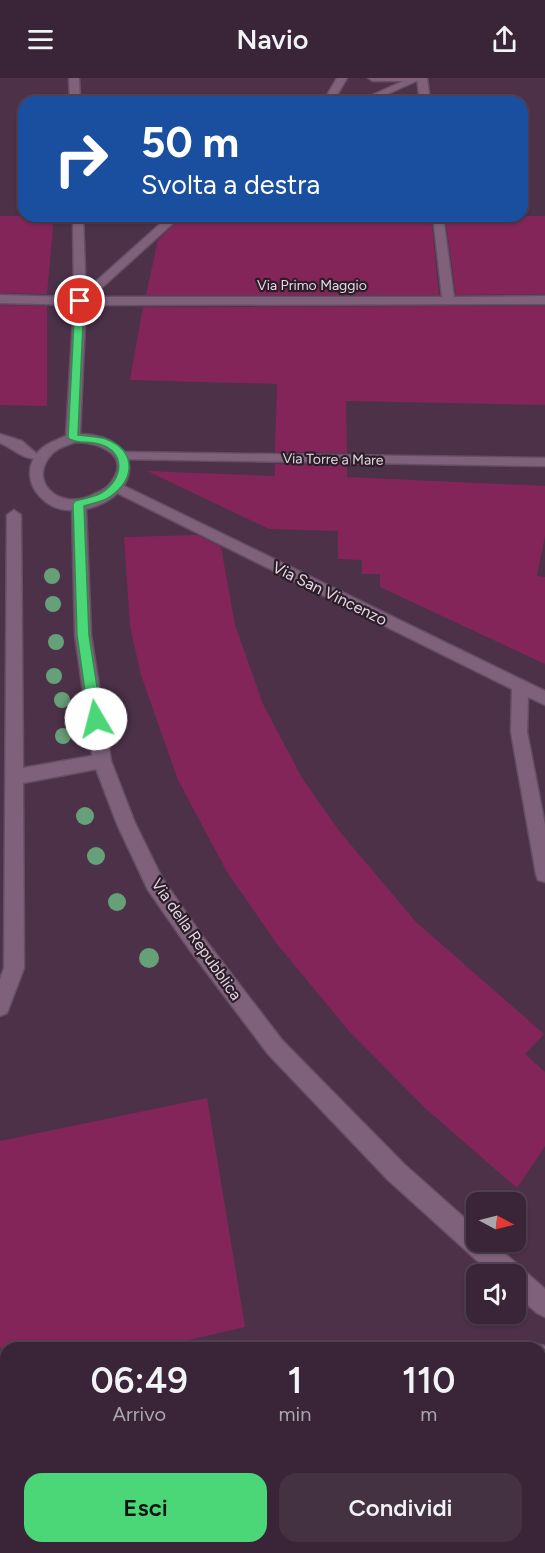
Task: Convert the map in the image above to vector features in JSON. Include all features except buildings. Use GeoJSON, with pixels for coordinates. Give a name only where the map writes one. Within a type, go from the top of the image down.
{"type":"FeatureCollection","features":[{"type":"Feature","properties":{"kind":"street"},"geometry":{"type":"LineString","coordinates":[[74,78],[75,96]]}},
{"type":"Feature","properties":{"kind":"street"},"geometry":{"type":"LineString","coordinates":[[332,96],[342,78]]}},
{"type":"Feature","properties":{"kind":"street"},"geometry":{"type":"LineString","coordinates":[[373,78],[410,78]]}},
{"type":"Feature","properties":{"kind":"street"},"geometry":{"type":"LineString","coordinates":[[376,96],[420,78],[424,96]]}},
{"type":"Feature","properties":{"kind":"street"},"geometry":{"type":"LineString","coordinates":[[73,438],[80,301],[78,222]]}},
{"type":"Feature","properties":{"kind":"street"},"geometry":{"type":"LineString","coordinates":[[80,301],[168,222]]}},
{"type":"Feature","properties":{"kind":"street"},"geometry":{"type":"LineString","coordinates":[[439,222],[448,299]]}},
{"type":"Feature","properties":{"kind":"street","name":"Via Primo Maggio"},"geometry":{"type":"LineString","coordinates":[[0,299],[80,301],[545,300]]}},
{"type":"Feature","properties":{"kind":"street"},"geometry":{"type":"LineString","coordinates":[[0,438],[17,444],[31,455]]}},
{"type":"Feature","properties":{"kind":"street"},"geometry":{"type":"LineString","coordinates":[[73,438],[102,441],[114,447],[122,456],[125,466],[123,477],[116,487],[104,496],[79,504],[52,504],[37,498],[26,489],[22,478],[24,466],[31,455],[44,446],[73,438]]}},
{"type":"Feature","properties":{"kind":"street","name":"Via Torre a Mare"},"geometry":{"type":"LineString","coordinates":[[122,456],[545,462]]}},
{"type":"Feature","properties":{"kind":"street","name":"Via San Vincenzo"},"geometry":{"type":"LineString","coordinates":[[116,487],[545,698]]}},
{"type":"Feature","properties":{"kind":"street","name":"Via della Repubblica"},"geometry":{"type":"LineString","coordinates":[[79,504],[83,635],[102,761],[126,824],[155,884],[196,943],[275,1047],[396,1172],[499,1264]]}},
{"type":"Feature","properties":{"kind":"street"},"geometry":{"type":"LineString","coordinates":[[0,1006],[14,968],[14,515]]}},
{"type":"Feature","properties":{"kind":"street"},"geometry":{"type":"LineString","coordinates":[[520,687],[519,732],[545,874]]}},
{"type":"Feature","properties":{"kind":"street"},"geometry":{"type":"LineString","coordinates":[[14,777],[102,761]]}},
{"type":"Feature","properties":{"kind":"street"},"geometry":{"type":"LineString","coordinates":[[526,1288],[545,1305]]}},
{"type":"Feature","properties":{"kind":"route"},"geometry":{"type":"LineString","coordinates":[[80,301],[73,438],[102,441],[114,447],[122,456],[125,466],[123,477],[116,487],[104,496],[79,504],[83,635],[96,719]]}}]}
